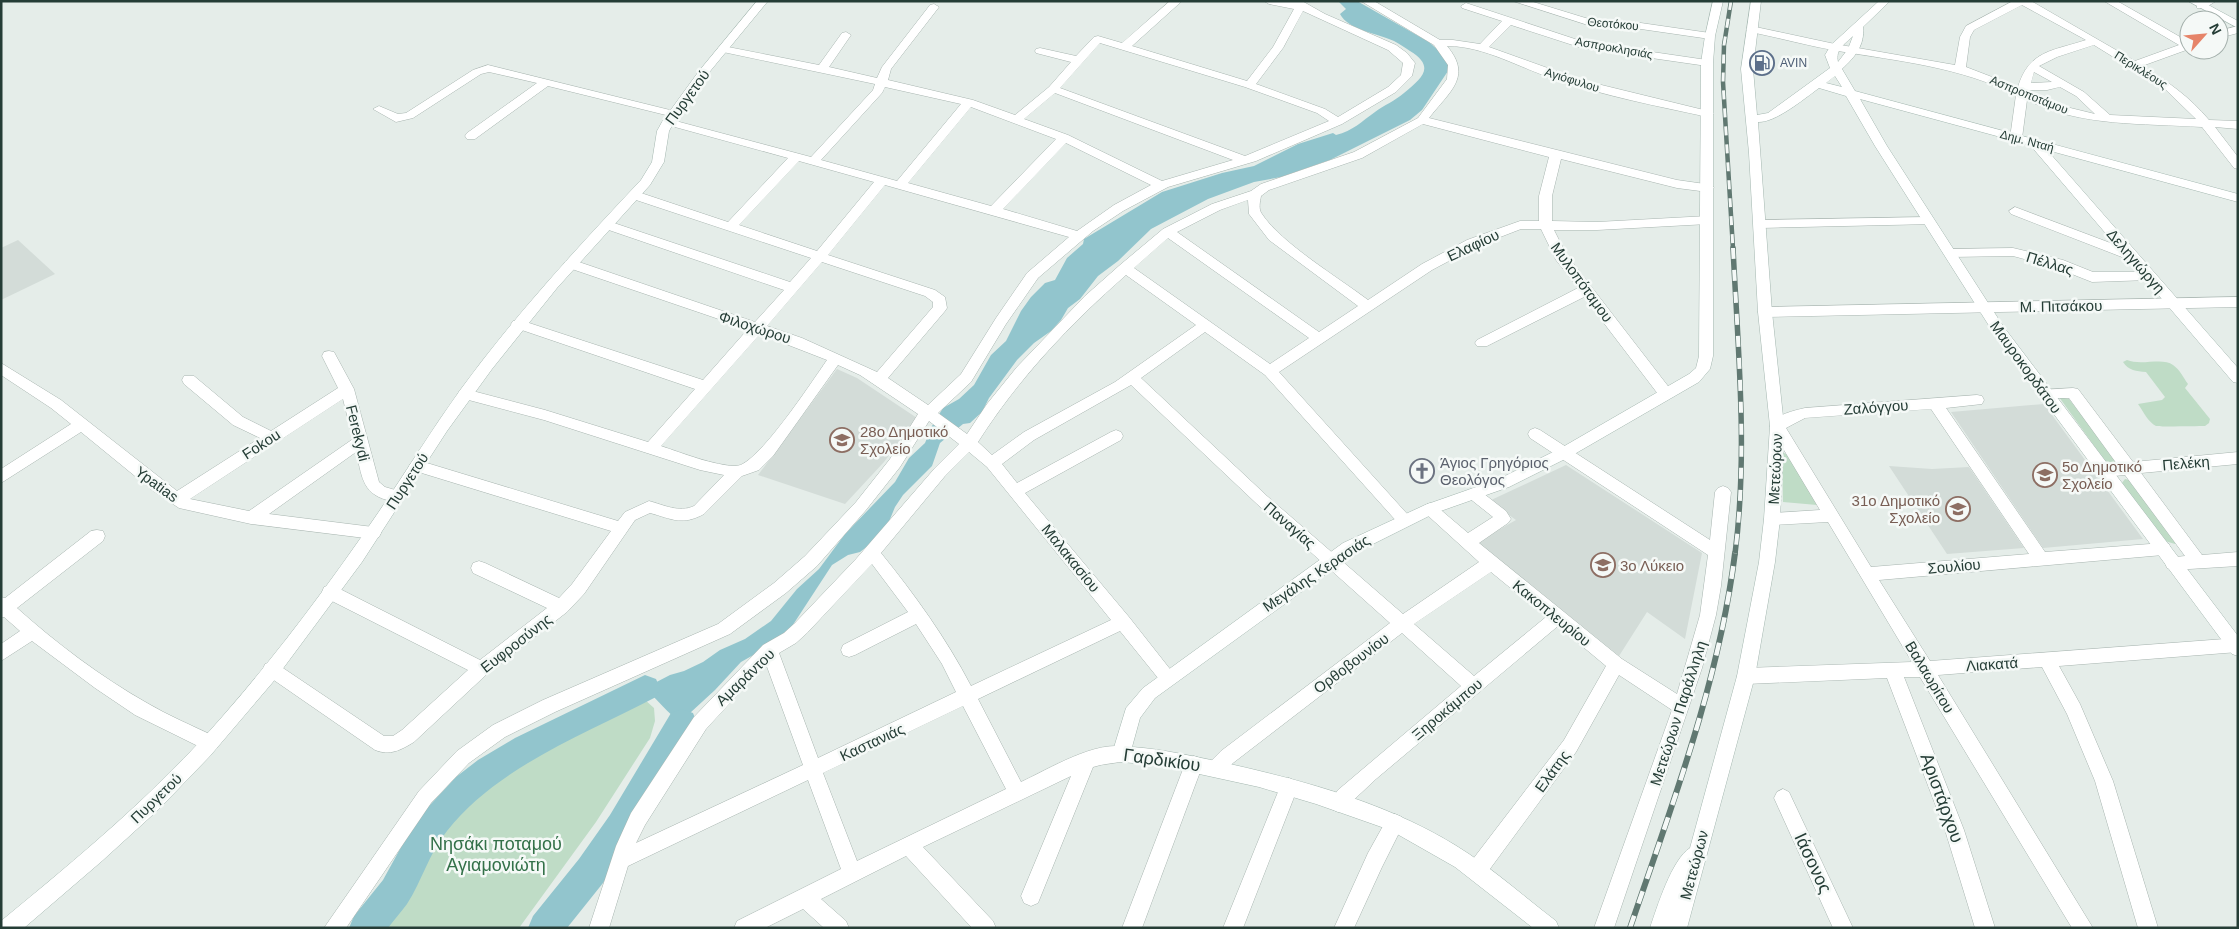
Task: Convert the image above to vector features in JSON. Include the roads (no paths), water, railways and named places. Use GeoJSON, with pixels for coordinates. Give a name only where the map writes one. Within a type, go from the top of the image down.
{"type":"FeatureCollection","features":[{"type":"Feature","properties":{"kind":"street","name":"Πυργετού"},"geometry":{"type":"LineString","coordinates":[[8,928],[133,820],[178,778],[210,743],[296,640],[373,532],[465,394],[518,324],[646,182],[658,162],[663,131],[671,118],[722,49],[762,1]]}},
{"type":"Feature","properties":{"kind":"street"},"geometry":{"type":"LineString","coordinates":[[1124,47],[1177,1]]}},
{"type":"Feature","properties":{"kind":"street"},"geometry":{"type":"LineString","coordinates":[[334,928],[425,798],[442,777],[463,757],[499,731],[524,718],[582,691],[706,639],[724,629],[754,609],[805,567],[836,535],[895,463],[927,413],[953,392],[971,371],[1001,321],[1032,276],[1076,235],[1161,185],[1244,160],[1338,122],[1370,105],[1406,76],[1410,64],[1404,55],[1393,47],[1325,20],[1299,6],[1269,1]]}},
{"type":"Feature","properties":{"kind":"street"},"geometry":{"type":"LineString","coordinates":[[1366,1],[1438,44],[1450,57],[1454,74],[1447,89],[1422,120],[1677,184],[1708,188]]}},
{"type":"Feature","properties":{"kind":"street","name":"Θεοτόκου"},"geometry":{"type":"LineString","coordinates":[[1518,1],[1591,23],[1627,24],[1710,36]]}},
{"type":"Feature","properties":{"kind":"street"},"geometry":{"type":"LineString","coordinates":[[1548,10],[1557,1]]}},
{"type":"Feature","properties":{"kind":"street"},"geometry":{"type":"LineString","coordinates":[[1708,220],[1707,63],[1710,36],[1718,1]]}},
{"type":"Feature","properties":{"kind":"street","name":"Μετεώρων"},"geometry":{"type":"LineString","coordinates":[[1677,928],[1746,676],[1772,519],[1777,426],[1765,312],[1760,224],[1747,69],[1756,1]]}},
{"type":"Feature","properties":{"kind":"street"},"geometry":{"type":"LineString","coordinates":[[1835,47],[1885,1]]}},
{"type":"Feature","properties":{"kind":"street"},"geometry":{"type":"LineString","coordinates":[[1960,69],[1965,37],[1970,28],[2022,1]]}},
{"type":"Feature","properties":{"kind":"street","name":"Περικλέους"},"geometry":{"type":"LineString","coordinates":[[2022,1],[2095,41],[2182,97],[2206,123],[2238,165]]}},
{"type":"Feature","properties":{"kind":"street"},"geometry":{"type":"LineString","coordinates":[[2109,1],[2179,40]]}},
{"type":"Feature","properties":{"kind":"street"},"geometry":{"type":"LineString","coordinates":[[2202,3],[2238,25]]}},
{"type":"Feature","properties":{"kind":"street"},"geometry":{"type":"LineString","coordinates":[[1249,85],[1278,48],[1299,6]]}},
{"type":"Feature","properties":{"kind":"street","name":"Ασπροκλησιάς"},"geometry":{"type":"LineString","coordinates":[[1466,6],[1582,45],[1707,63]]}},
{"type":"Feature","properties":{"kind":"street"},"geometry":{"type":"LineString","coordinates":[[813,162],[878,91],[882,75],[886,69],[934,7]]}},
{"type":"Feature","properties":{"kind":"street"},"geometry":{"type":"LineString","coordinates":[[1481,49],[1509,20]]}},
{"type":"Feature","properties":{"kind":"street"},"geometry":{"type":"LineString","coordinates":[[1752,118],[1764,118],[1772,115],[1836,70],[1853,50],[1858,39],[1858,27]]}},
{"type":"Feature","properties":{"kind":"street","name":"Ασπροποτάμου"},"geometry":{"type":"LineString","coordinates":[[1751,29],[1835,47],[1960,69],[2024,90],[2066,111],[2087,117],[2238,125]]}},
{"type":"Feature","properties":{"kind":"street"},"geometry":{"type":"LineString","coordinates":[[822,69],[846,35]]}},
{"type":"Feature","properties":{"kind":"street"},"geometry":{"type":"LineString","coordinates":[[1016,120],[1053,89],[1098,39],[1249,85],[1321,111],[1338,122]]}},
{"type":"Feature","properties":{"kind":"street"},"geometry":{"type":"LineString","coordinates":[[2016,138],[2024,90],[2032,66],[2045,58],[2095,41]]}},
{"type":"Feature","properties":{"kind":"street","name":"Αγιόφυλου"},"geometry":{"type":"LineString","coordinates":[[1438,44],[1456,43],[1481,49],[1566,79],[1650,102],[1708,114]]}},
{"type":"Feature","properties":{"kind":"street","name":"Μαυροκορδάτου"},"geometry":{"type":"LineString","coordinates":[[1835,47],[1831,55],[1836,70],[1983,307],[2046,394],[2237,646]]}},
{"type":"Feature","properties":{"kind":"street"},"geometry":{"type":"LineString","coordinates":[[722,49],[969,102],[1064,138],[1161,185]]}},
{"type":"Feature","properties":{"kind":"street"},"geometry":{"type":"LineString","coordinates":[[2134,65],[2179,49]]}},
{"type":"Feature","properties":{"kind":"street"},"geometry":{"type":"LineString","coordinates":[[1040,51],[1078,60]]}},
{"type":"Feature","properties":{"kind":"street"},"geometry":{"type":"LineString","coordinates":[[2032,66],[2062,82],[2087,99],[2108,119]]}},
{"type":"Feature","properties":{"kind":"street"},"geometry":{"type":"LineString","coordinates":[[379,109],[396,118],[409,116],[474,74],[487,68],[671,118],[795,158],[1076,235]]}},
{"type":"Feature","properties":{"kind":"street"},"geometry":{"type":"LineString","coordinates":[[2024,90],[2047,87],[2062,82]]}},
{"type":"Feature","properties":{"kind":"street"},"geometry":{"type":"LineString","coordinates":[[471,136],[545,83]]}},
{"type":"Feature","properties":{"kind":"street","name":"Δημ. Νταή"},"geometry":{"type":"LineString","coordinates":[[1816,84],[2238,198]]}},
{"type":"Feature","properties":{"kind":"street"},"geometry":{"type":"LineString","coordinates":[[1053,89],[1244,160]]}},
{"type":"Feature","properties":{"kind":"street"},"geometry":{"type":"LineString","coordinates":[[899,186],[969,102]]}},
{"type":"Feature","properties":{"kind":"street","name":"Αμαράντου"},"geometry":{"type":"LineString","coordinates":[[599,928],[620,860],[638,819],[700,723],[736,682],[769,650],[790,638],[801,628],[872,552],[934,479],[969,443],[992,408],[1022,371],[1090,299],[1168,232],[1224,203],[1255,194],[1265,187],[1358,155],[1422,120]]}},
{"type":"Feature","properties":{"kind":"street"},"geometry":{"type":"LineString","coordinates":[[994,211],[1064,138]]}},
{"type":"Feature","properties":{"kind":"street","name":"Δεληγιώργη"},"geometry":{"type":"LineString","coordinates":[[2034,143],[2238,378]]}},
{"type":"Feature","properties":{"kind":"street","name":"Μυλοπόταμου"},"geometry":{"type":"LineString","coordinates":[[1556,155],[1545,196],[1545,226],[1551,243],[1666,394]]}},
{"type":"Feature","properties":{"kind":"street"},"geometry":{"type":"LineString","coordinates":[[730,227],[795,158]]}},
{"type":"Feature","properties":{"kind":"street"},"geometry":{"type":"LineString","coordinates":[[651,448],[793,288],[881,182]]}},
{"type":"Feature","properties":{"kind":"street"},"geometry":{"type":"LineString","coordinates":[[1255,194],[1253,205],[1255,214],[1262,226],[1279,241],[1367,306]]}},
{"type":"Feature","properties":{"kind":"street"},"geometry":{"type":"LineString","coordinates":[[634,196],[930,293],[940,300],[940,308],[879,379]]}},
{"type":"Feature","properties":{"kind":"street"},"geometry":{"type":"LineString","coordinates":[[2015,210],[2132,256]]}},
{"type":"Feature","properties":{"kind":"street","name":"Ελαφίου"},"geometry":{"type":"LineString","coordinates":[[1270,371],[1367,306],[1452,253],[1472,243],[1520,226],[1597,226],[1708,220]]}},
{"type":"Feature","properties":{"kind":"street","name":"Μεγάλης Κερασιάς"},"geometry":{"type":"LineString","coordinates":[[1121,754],[1132,714],[1145,698],[1168,678],[1330,560],[1360,542],[1404,520],[1504,483],[1566,452],[1698,375],[1706,365],[1708,220]]}},
{"type":"Feature","properties":{"kind":"street"},"geometry":{"type":"LineString","coordinates":[[1760,224],[1929,220]]}},
{"type":"Feature","properties":{"kind":"street"},"geometry":{"type":"LineString","coordinates":[[607,225],[793,288]]}},
{"type":"Feature","properties":{"kind":"street"},"geometry":{"type":"LineString","coordinates":[[1168,232],[1318,338]]}},
{"type":"Feature","properties":{"kind":"street","name":"Πέλλας"},"geometry":{"type":"LineString","coordinates":[[1950,253],[2013,252],[2050,261],[2092,277],[2149,276]]}},
{"type":"Feature","properties":{"kind":"street","name":"Φιλοχώρου"},"geometry":{"type":"LineString","coordinates":[[571,264],[797,341],[836,358],[879,379],[969,443]]}},
{"type":"Feature","properties":{"kind":"street"},"geometry":{"type":"LineString","coordinates":[[1125,268],[1270,371],[1404,520]]}},
{"type":"Feature","properties":{"kind":"street"},"geometry":{"type":"LineString","coordinates":[[1482,342],[1586,290]]}},
{"type":"Feature","properties":{"kind":"street","name":"Μ. Πιτσάκου"},"geometry":{"type":"LineString","coordinates":[[1765,312],[2238,302]]}},
{"type":"Feature","properties":{"kind":"street"},"geometry":{"type":"LineString","coordinates":[[518,324],[706,387]]}},
{"type":"Feature","properties":{"kind":"street"},"geometry":{"type":"LineString","coordinates":[[992,463],[1028,436],[1081,409],[1132,378],[1205,325]]}},
{"type":"Feature","properties":{"kind":"street","name":"Ferekydi"},"geometry":{"type":"LineString","coordinates":[[328,356],[347,389],[374,488],[380,492],[397,496]]}},
{"type":"Feature","properties":{"kind":"street","name":"Ευφροσύνης"},"geometry":{"type":"LineString","coordinates":[[271,670],[381,744],[395,744],[408,736],[481,669],[561,607],[578,589],[630,516],[649,507],[684,517],[692,514],[699,510],[737,472],[754,466],[768,452],[836,358]]}},
{"type":"Feature","properties":{"kind":"street","name":"Ypatias"},"geometry":{"type":"LineString","coordinates":[[4,373],[82,424],[176,500],[194,507],[251,518],[373,532]]}},
{"type":"Feature","properties":{"kind":"street","name":"Παναγίας"},"geometry":{"type":"LineString","coordinates":[[1132,378],[1262,500],[1474,687]]}},
{"type":"Feature","properties":{"kind":"street"},"geometry":{"type":"LineString","coordinates":[[189,380],[238,421],[272,438]]}},
{"type":"Feature","properties":{"kind":"street","name":"Fokou"},"geometry":{"type":"LineString","coordinates":[[176,500],[347,389]]}},
{"type":"Feature","properties":{"kind":"street"},"geometry":{"type":"LineString","coordinates":[[2046,394],[2073,393],[2198,561]]}},
{"type":"Feature","properties":{"kind":"street"},"geometry":{"type":"LineString","coordinates":[[465,394],[545,415],[700,464],[737,472]]}},
{"type":"Feature","properties":{"kind":"street","name":"Ζαλόγγου"},"geometry":{"type":"LineString","coordinates":[[1777,426],[1793,416],[1805,412],[1977,400]]}},
{"type":"Feature","properties":{"kind":"street"},"geometry":{"type":"LineString","coordinates":[[1935,403],[2041,559]]}},
{"type":"Feature","properties":{"kind":"street"},"geometry":{"type":"LineString","coordinates":[[1,477],[82,424]]}},
{"type":"Feature","properties":{"kind":"street","name":"Βαλαωρίτου"},"geometry":{"type":"LineString","coordinates":[[1777,426],[2083,928]]}},
{"type":"Feature","properties":{"kind":"street"},"geometry":{"type":"LineString","coordinates":[[1535,434],[1566,452],[1718,553]]}},
{"type":"Feature","properties":{"kind":"street"},"geometry":{"type":"LineString","coordinates":[[1016,491],[1116,436]]}},
{"type":"Feature","properties":{"kind":"street"},"geometry":{"type":"LineString","coordinates":[[251,518],[361,441]]}},
{"type":"Feature","properties":{"kind":"street","name":"Μαλακασίου"},"geometry":{"type":"LineString","coordinates":[[969,443],[992,463],[1016,491],[1168,678]]}},
{"type":"Feature","properties":{"kind":"street","name":"Πελέκη"},"geometry":{"type":"LineString","coordinates":[[2104,471],[2238,458]]}},
{"type":"Feature","properties":{"kind":"street"},"geometry":{"type":"LineString","coordinates":[[417,466],[622,528]]}},
{"type":"Feature","properties":{"kind":"street","name":"Μετεώρων Παράλληλη"},"geometry":{"type":"LineString","coordinates":[[1604,928],[1682,707],[1708,615],[1718,553],[1723,492]]}},
{"type":"Feature","properties":{"kind":"street"},"geometry":{"type":"LineString","coordinates":[[1467,542],[1503,519],[1502,515],[1474,494]]}},
{"type":"Feature","properties":{"kind":"street","name":"Κακοπλευρίου"},"geometry":{"type":"LineString","coordinates":[[1430,509],[1467,542],[1616,664],[1682,707]]}},
{"type":"Feature","properties":{"kind":"street"},"geometry":{"type":"LineString","coordinates":[[1772,519],[1832,516]]}},
{"type":"Feature","properties":{"kind":"street"},"geometry":{"type":"LineString","coordinates":[[97,536],[2,608],[122,697],[162,720],[210,743]]}},
{"type":"Feature","properties":{"kind":"street","name":"Σουλίου"},"geometry":{"type":"LineString","coordinates":[[1868,574],[2163,549]]}},
{"type":"Feature","properties":{"kind":"street"},"geometry":{"type":"LineString","coordinates":[[872,552],[919,614],[948,658],[1016,793]]}},
{"type":"Feature","properties":{"kind":"street"},"geometry":{"type":"LineString","coordinates":[[2173,563],[2238,559]]}},
{"type":"Feature","properties":{"kind":"street","name":"Ορθοβουνίου"},"geometry":{"type":"LineString","coordinates":[[1216,768],[1227,757],[1403,623],[1491,562]]}},
{"type":"Feature","properties":{"kind":"street"},"geometry":{"type":"LineString","coordinates":[[479,568],[561,607]]}},
{"type":"Feature","properties":{"kind":"street"},"geometry":{"type":"LineString","coordinates":[[330,592],[481,669]]}},
{"type":"Feature","properties":{"kind":"street"},"geometry":{"type":"LineString","coordinates":[[850,650],[919,614]]}},
{"type":"Feature","properties":{"kind":"street","name":"Ξηροκάμπου"},"geometry":{"type":"LineString","coordinates":[[1338,803],[1370,773],[1557,617]]}},
{"type":"Feature","properties":{"kind":"street","name":"Καστανιάς"},"geometry":{"type":"LineString","coordinates":[[620,860],[1123,622]]}},
{"type":"Feature","properties":{"kind":"street"},"geometry":{"type":"LineString","coordinates":[[1,654],[32,632]]}},
{"type":"Feature","properties":{"kind":"street","name":"Λιακατά"},"geometry":{"type":"LineString","coordinates":[[1746,676],[1925,669],[2237,646]]}},
{"type":"Feature","properties":{"kind":"street"},"geometry":{"type":"LineString","coordinates":[[769,650],[852,874]]}},
{"type":"Feature","properties":{"kind":"street"},"geometry":{"type":"LineString","coordinates":[[2047,660],[2074,710],[2104,782],[2148,928]]}},
{"type":"Feature","properties":{"kind":"street","name":"Ελάτης"},"geometry":{"type":"LineString","coordinates":[[1477,870],[1570,746],[1616,664]]}},
{"type":"Feature","properties":{"kind":"street","name":"Αριστάρχου"},"geometry":{"type":"LineString","coordinates":[[1892,670],[1947,806],[1985,928]]}},
{"type":"Feature","properties":{"kind":"street","name":"Γαρδικίου"},"geometry":{"type":"LineString","coordinates":[[752,926],[804,897],[1016,793],[1087,760],[1105,755],[1121,754],[1216,768],[1289,787],[1395,823],[1443,848],[1477,870],[1544,926]]}},
{"type":"Feature","properties":{"kind":"street"},"geometry":{"type":"LineString","coordinates":[[1031,896],[1087,760]]}},
{"type":"Feature","properties":{"kind":"street"},"geometry":{"type":"LineString","coordinates":[[1132,928],[1194,764]]}},
{"type":"Feature","properties":{"kind":"street"},"geometry":{"type":"LineString","coordinates":[[1233,928],[1289,787]]}},
{"type":"Feature","properties":{"kind":"street","name":"Ιάσονος"},"geometry":{"type":"LineString","coordinates":[[1783,798],[1843,928]]}},
{"type":"Feature","properties":{"kind":"street"},"geometry":{"type":"LineString","coordinates":[[1344,928],[1375,860],[1395,823]]}},
{"type":"Feature","properties":{"kind":"street"},"geometry":{"type":"LineString","coordinates":[[908,845],[986,928]]}},
{"type":"Feature","properties":{"kind":"street"},"geometry":{"type":"LineString","coordinates":[[1660,928],[1677,878],[1698,849]]}},
{"type":"Feature","properties":{"kind":"street"},"geometry":{"type":"LineString","coordinates":[[804,897],[839,928]]}},
{"type":"Feature","properties":{"kind":"water"},"geometry":{"type":"Polygon","coordinates":[[[1338,1],[1357,1],[1429,42],[1440,52],[1450,68],[1422,110],[1410,120],[1330,160],[1281,177],[1254,182],[1208,199],[1151,229],[1118,261],[1098,276],[1080,299],[1068,308],[1061,320],[1051,331],[1034,343],[1017,360],[989,398],[982,412],[970,423],[963,424],[940,443],[932,466],[903,495],[895,507],[888,524],[860,552],[848,555],[832,565],[785,637],[741,662],[682,723],[667,711],[645,688],[670,675],[703,662],[720,650],[745,639],[771,621],[797,589],[819,569],[845,534],[895,482],[909,458],[925,443],[932,426],[943,408],[959,399],[974,385],[991,355],[1006,341],[1021,311],[1031,297],[1045,283],[1055,280],[1067,258],[1083,244],[1084,239],[1162,192],[1222,173],[1254,166],[1298,144],[1333,133],[1336,135],[1347,131],[1401,96],[1421,77],[1424,67],[1423,62],[1418,57],[1394,41],[1350,24],[1340,14],[1346,9],[1338,1]]]}},
{"type":"Feature","properties":{"kind":"waterway"},"geometry":{"type":"LineString","coordinates":[[366,928],[395,892],[427,831],[437,818],[467,788],[489,770],[526,748],[645,688]]}},
{"type":"Feature","properties":{"kind":"waterway"},"geometry":{"type":"LineString","coordinates":[[545,928],[591,871],[654,773],[671,739],[682,723]]}},
{"type":"Feature","properties":{"kind":"railway"},"geometry":{"type":"LineString","coordinates":[[1731,1],[1724,45],[1723,82],[1733,249]]}},
{"type":"Feature","properties":{"kind":"railway"},"geometry":{"type":"LineString","coordinates":[[1733,248],[1741,401],[1741,478],[1735,554]]}},
{"type":"Feature","properties":{"kind":"railway"},"geometry":{"type":"LineString","coordinates":[[1630,928],[1706,696],[1728,601],[1735,553]]}},
{"type":"Feature","properties":{"kind":"place","name":"AVIN"},"geometry":{"type":"Point","coordinates":[1762,63]}},
{"type":"Feature","properties":{"kind":"place","name":"28ο Δημοτικό Σχολείο"},"geometry":{"type":"Point","coordinates":[842,440]}},
{"type":"Feature","properties":{"kind":"place","name":"Άγιος Γρηγόριος Θεολόγος"},"geometry":{"type":"Point","coordinates":[1422,471]}},
{"type":"Feature","properties":{"kind":"place","name":"5ο Δημοτικό Σχολείο"},"geometry":{"type":"Point","coordinates":[2045,475]}},
{"type":"Feature","properties":{"kind":"place","name":"31ο Δημοτικό Σχολείο"},"geometry":{"type":"Point","coordinates":[1958,509]}},
{"type":"Feature","properties":{"kind":"place","name":"3ο Λύκειο"},"geometry":{"type":"Point","coordinates":[1603,565]}},
{"type":"Feature","properties":{"kind":"park label","name":"Νησάκι ποταμού Αγιαμονιώτη"},"geometry":{"type":"Point","coordinates":[496,854]}}]}
